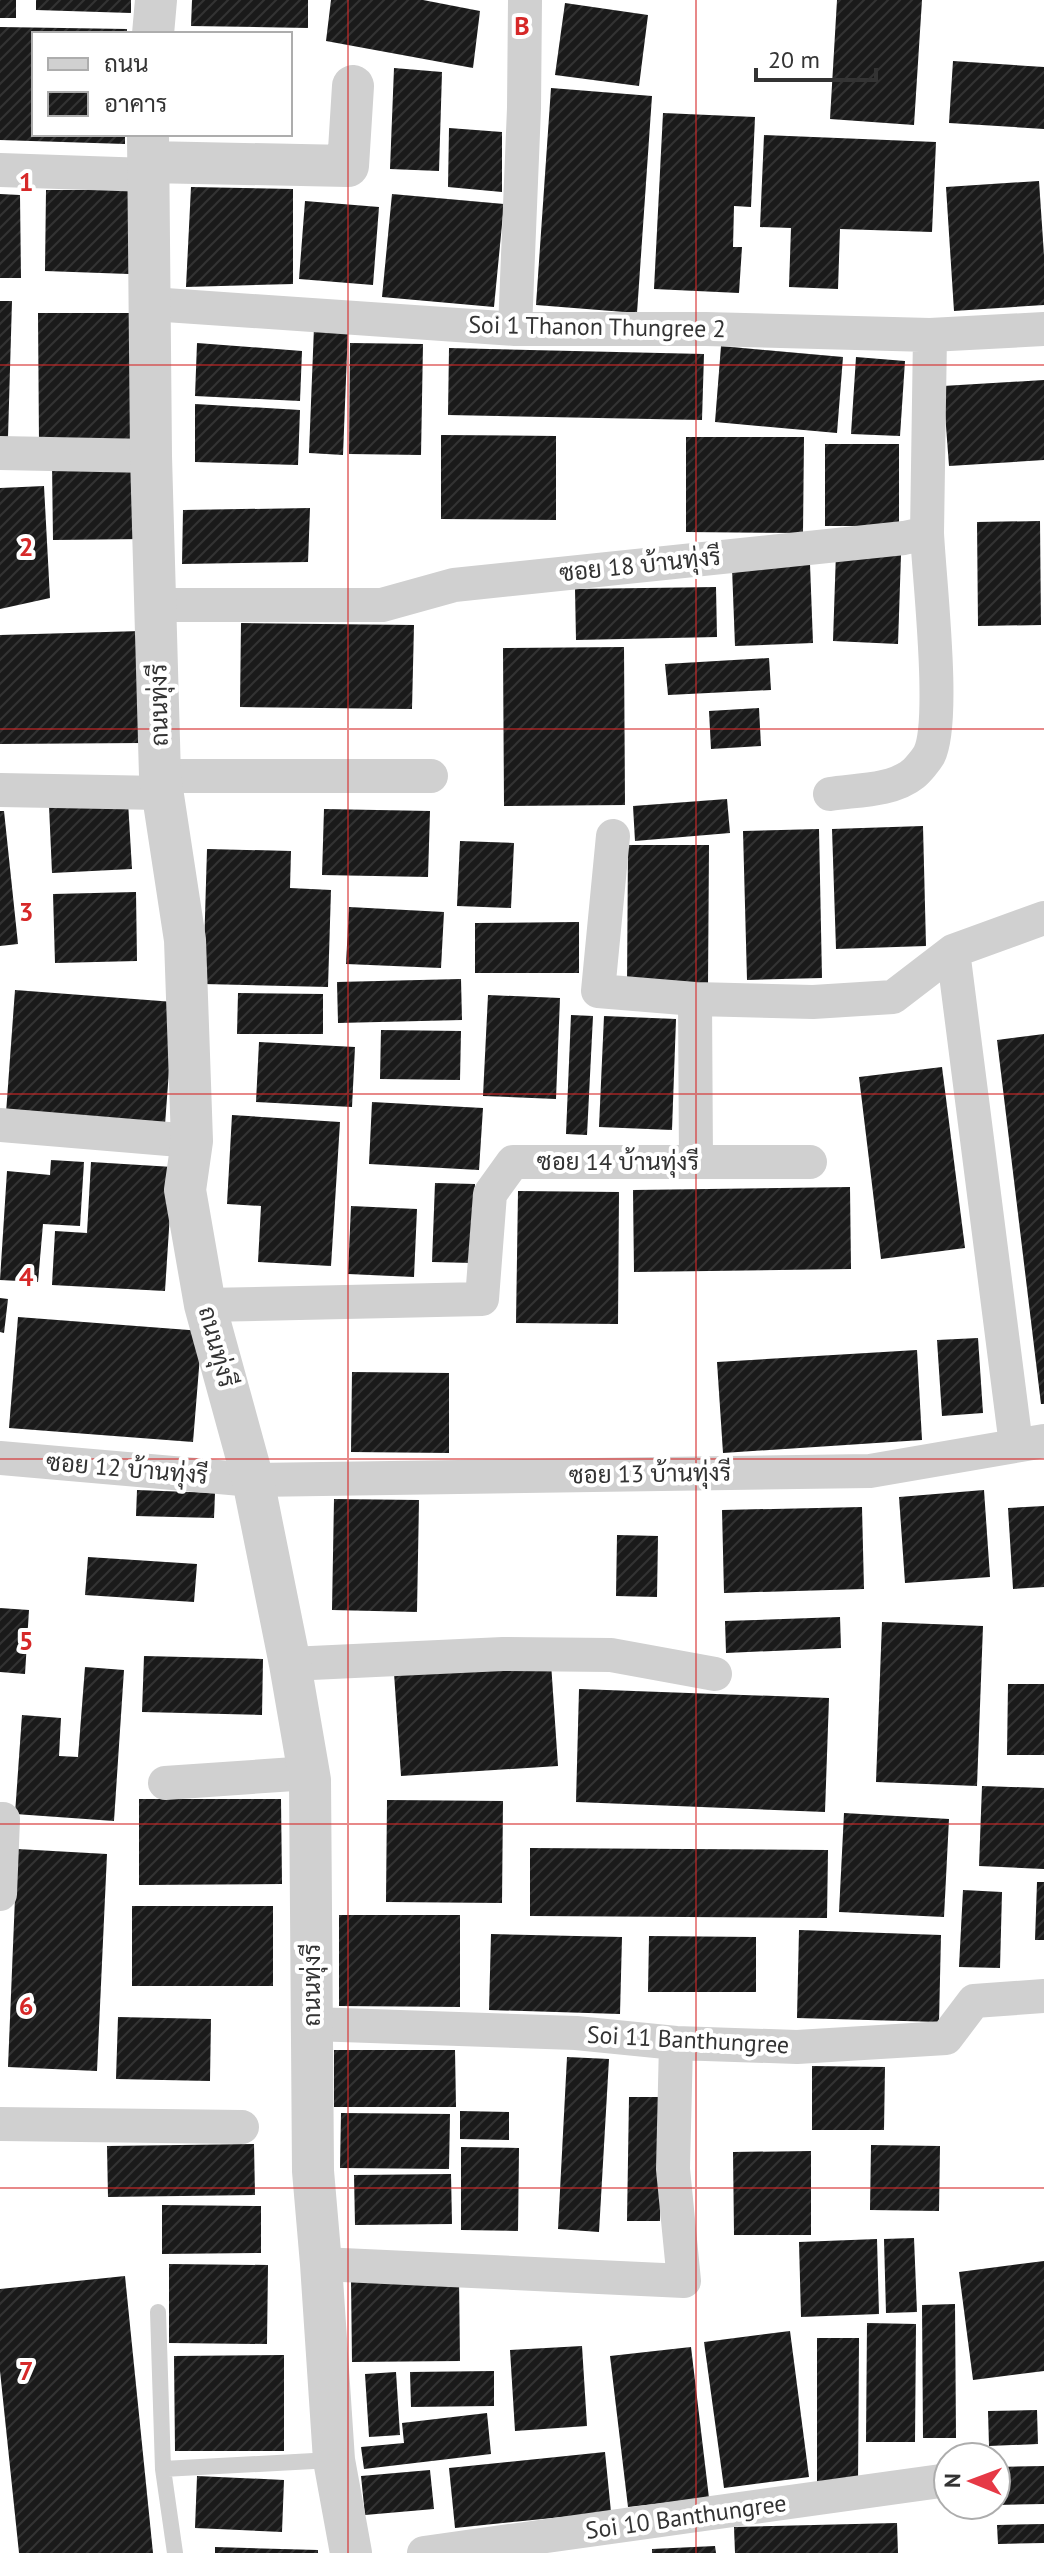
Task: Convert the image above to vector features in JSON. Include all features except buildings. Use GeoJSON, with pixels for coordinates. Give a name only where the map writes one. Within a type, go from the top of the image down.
{"type":"FeatureCollection","features":[{"type":"Feature","properties":{"kind":"street"},"geometry":{"type":"LineString","coordinates":[[153,32],[156,0]]}},
{"type":"Feature","properties":{"kind":"street"},"geometry":{"type":"LineString","coordinates":[[515,329],[525,0]]}},
{"type":"Feature","properties":{"kind":"street"},"geometry":{"type":"LineString","coordinates":[[0,170],[148,157],[348,166],[353,86]]}},
{"type":"Feature","properties":{"kind":"street","name":"ถนนทุ่งรี"},"geometry":{"type":"LineString","coordinates":[[148,157],[151,456],[161,785],[185,940],[192,1141],[185,1190],[205,1305],[253,1480],[309,1773],[313,2171],[334,2460],[351,2553]]}},
{"type":"Feature","properties":{"kind":"street","name":"Soi 1 Thanon Thungree 2"},"geometry":{"type":"LineString","coordinates":[[151,304],[515,329],[930,335],[1044,329]]}},
{"type":"Feature","properties":{"kind":"street"},"geometry":{"type":"LineString","coordinates":[[830,794],[891,784],[914,774],[929,754],[933,736],[936,697],[927,533],[930,335]]}},
{"type":"Feature","properties":{"kind":"street"},"geometry":{"type":"LineString","coordinates":[[0,453],[151,456]]}},
{"type":"Feature","properties":{"kind":"street","name":"ซอย 18 บ้านทุ่งรี"},"geometry":{"type":"LineString","coordinates":[[156,605],[382,605],[454,585],[904,538],[927,533]]}},
{"type":"Feature","properties":{"kind":"street"},"geometry":{"type":"LineString","coordinates":[[0,790],[431,776]]}},
{"type":"Feature","properties":{"kind":"street"},"geometry":{"type":"LineString","coordinates":[[613,836],[598,991],[695,999],[813,1002],[893,997],[953,951],[1044,918]]}},
{"type":"Feature","properties":{"kind":"street"},"geometry":{"type":"LineString","coordinates":[[953,951],[1030,1443]]}},
{"type":"Feature","properties":{"kind":"street"},"geometry":{"type":"LineString","coordinates":[[695,999],[696,1162]]}},
{"type":"Feature","properties":{"kind":"street"},"geometry":{"type":"LineString","coordinates":[[0,1125],[192,1141]]}},
{"type":"Feature","properties":{"kind":"street","name":"ซอย 14 บ้านทุ่งรี"},"geometry":{"type":"LineString","coordinates":[[205,1305],[482,1299],[490,1194],[513,1162],[810,1162]]}},
{"type":"Feature","properties":{"kind":"street","name":"ซอย 13 บ้านทุ่งรี"},"geometry":{"type":"LineString","coordinates":[[253,1480],[870,1471],[1030,1443]]}},
{"type":"Feature","properties":{"kind":"street","name":"ซอย 12 บ้านทุ่งรี"},"geometry":{"type":"LineString","coordinates":[[0,1458],[253,1480]]}},
{"type":"Feature","properties":{"kind":"street"},"geometry":{"type":"LineString","coordinates":[[290,1664],[503,1654],[611,1655],[715,1674]]}},
{"type":"Feature","properties":{"kind":"street"},"geometry":{"type":"LineString","coordinates":[[165,1783],[309,1773]]}},
{"type":"Feature","properties":{"kind":"street"},"geometry":{"type":"LineString","coordinates":[[0,1819],[3,1819],[0,1894]]}},
{"type":"Feature","properties":{"kind":"street","name":"Soi 11 Banthungree"},"geometry":{"type":"LineString","coordinates":[[312,2024],[576,2033],[676,2043],[797,2047],[946,2038],[974,2001],[1044,1996]]}},
{"type":"Feature","properties":{"kind":"street"},"geometry":{"type":"LineString","coordinates":[[321,2264],[684,2281],[673,2169],[676,2043]]}},
{"type":"Feature","properties":{"kind":"street"},"geometry":{"type":"LineString","coordinates":[[0,2124],[242,2127]]}},
{"type":"Feature","properties":{"kind":"street","name":"Soi 10 Banthungree"},"geometry":{"type":"LineString","coordinates":[[424,2553],[932,2482]]}},
{"type":"Feature","properties":{"kind":"lane"},"geometry":{"type":"LineString","coordinates":[[158,2312],[163,2469],[175,2553]]}},
{"type":"Feature","properties":{"kind":"lane"},"geometry":{"type":"LineString","coordinates":[[163,2469],[334,2460]]}}]}
